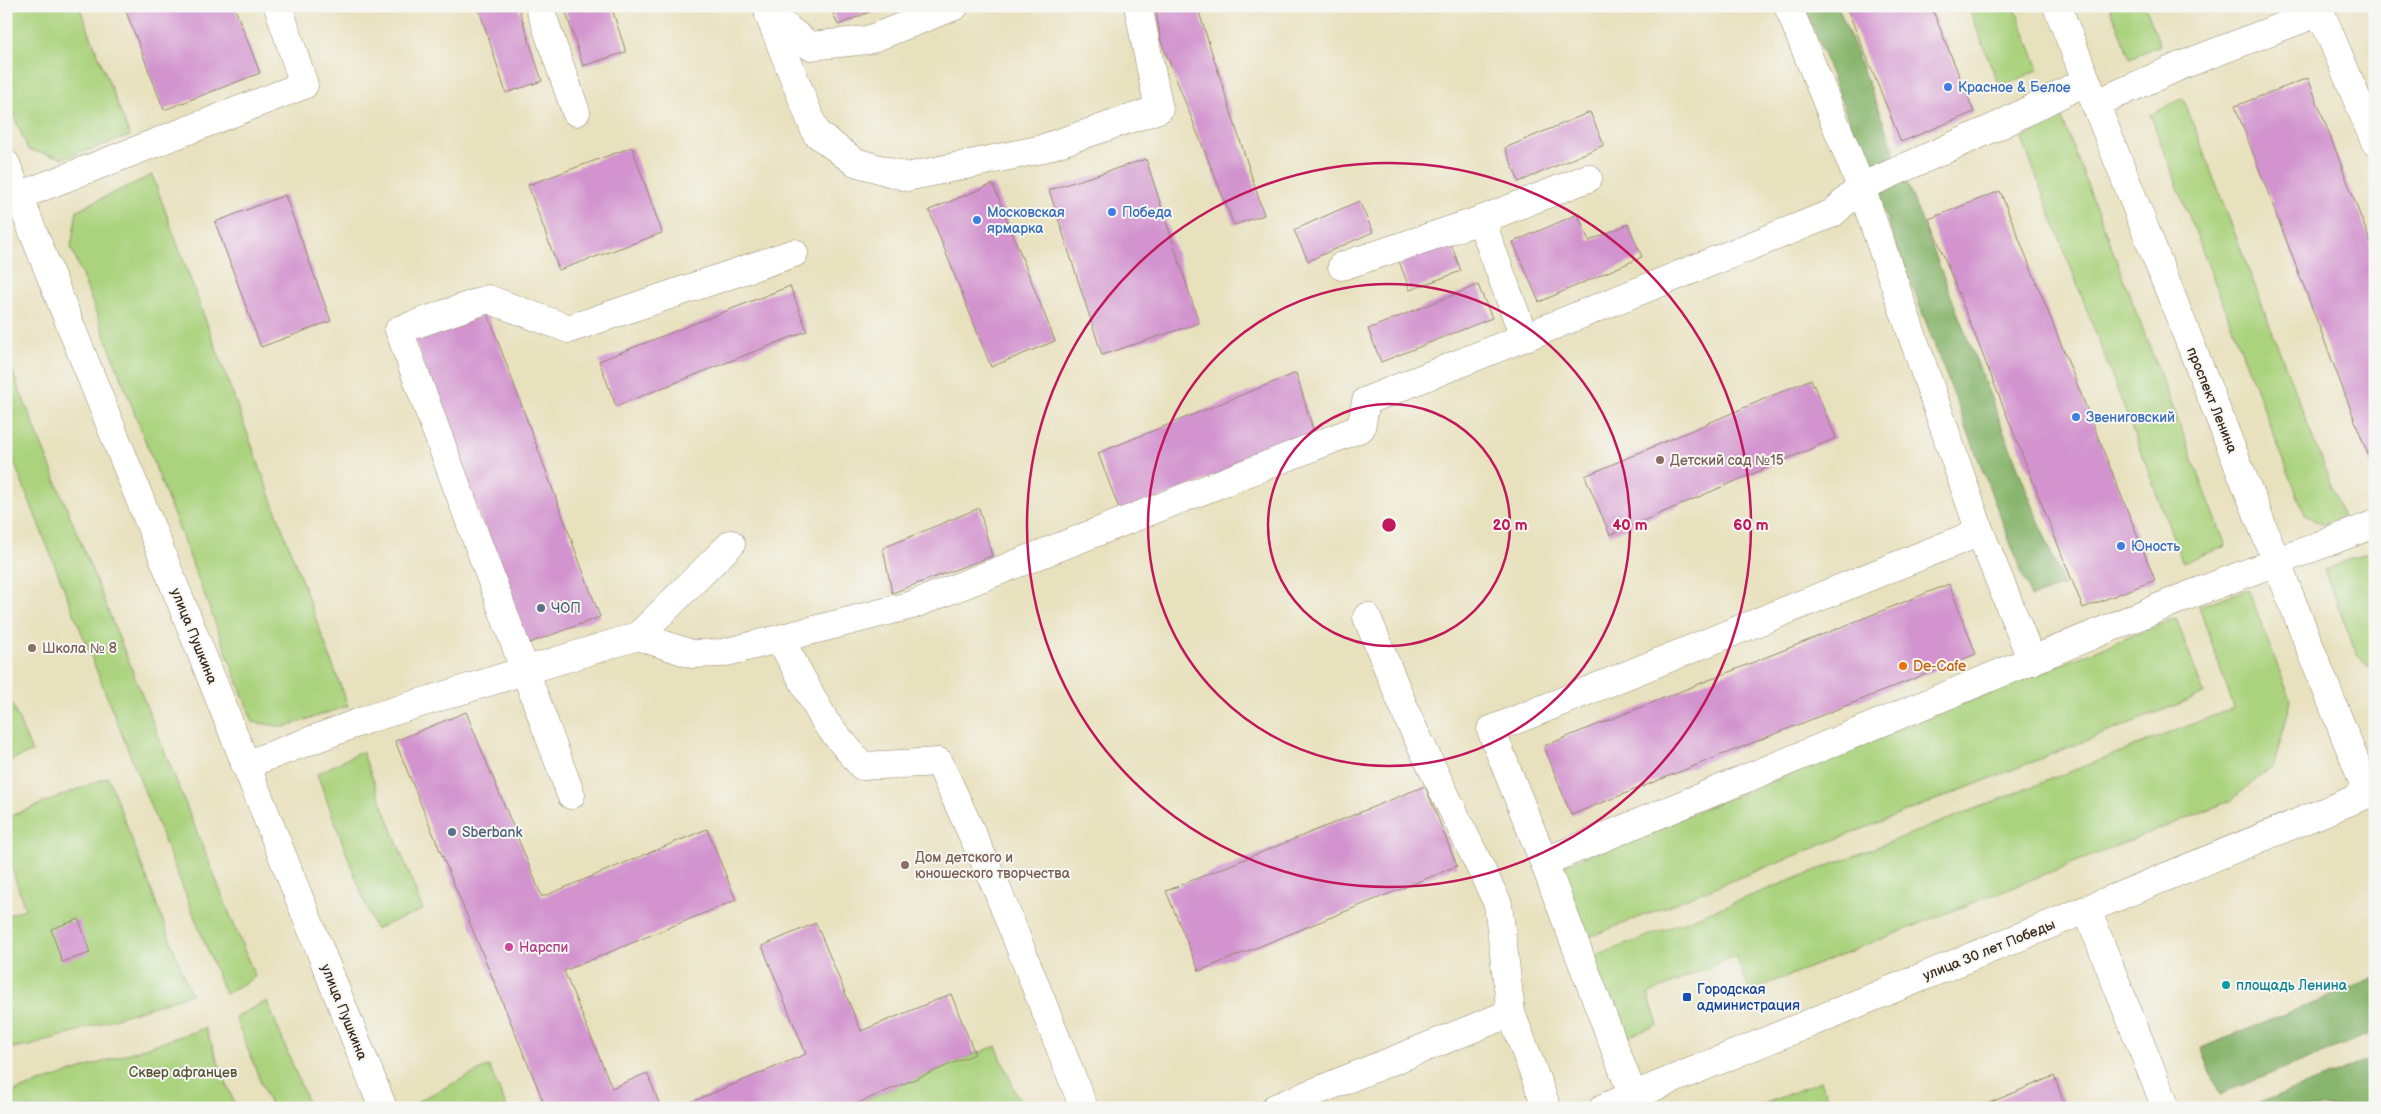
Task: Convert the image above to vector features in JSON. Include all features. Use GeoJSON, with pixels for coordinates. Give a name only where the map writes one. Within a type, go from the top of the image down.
{"type":"FeatureCollection","features":[{"type":"Feature","properties":{"kind":"street"},"geometry":{"type":"LineString","coordinates":[[19,196],[304,85],[278,6]]}},
{"type":"Feature","properties":{"kind":"street"},"geometry":{"type":"LineString","coordinates":[[539,6],[576,112]]}},
{"type":"Feature","properties":{"kind":"street"},"geometry":{"type":"LineString","coordinates":[[767,11],[810,46],[868,40],[955,6]]}},
{"type":"Feature","properties":{"kind":"street"},"geometry":{"type":"LineString","coordinates":[[767,11],[816,133],[856,162],[907,177],[1038,150],[1159,108],[1138,6]]}},
{"type":"Feature","properties":{"kind":"street"},"geometry":{"type":"LineString","coordinates":[[1788,6],[1861,188],[1980,532],[2032,661]]}},
{"type":"Feature","properties":{"kind":"street","name":"проспект Ленина"},"geometry":{"type":"LineString","coordinates":[[2057,6],[2276,561],[2371,793]]}},
{"type":"Feature","properties":{"kind":"street"},"geometry":{"type":"LineString","coordinates":[[638,636],[692,654],[723,654],[912,605],[1361,428],[1366,401],[1833,213],[1861,188],[2002,124],[2091,92],[2180,66],[2319,9],[2374,136]]}},
{"type":"Feature","properties":{"kind":"street","name":"улица Пушкина"},"geometry":{"type":"LineString","coordinates":[[6,164],[382,1108]]}},
{"type":"Feature","properties":{"kind":"street"},"geometry":{"type":"LineString","coordinates":[[1342,266],[1481,220],[1588,178]]}},
{"type":"Feature","properties":{"kind":"street"},"geometry":{"type":"LineString","coordinates":[[1481,220],[1524,337]]}},
{"type":"Feature","properties":{"kind":"street"},"geometry":{"type":"LineString","coordinates":[[570,795],[526,671],[399,330],[488,299],[569,329],[794,253]]}},
{"type":"Feature","properties":{"kind":"street"},"geometry":{"type":"LineString","coordinates":[[1544,862],[2276,561],[2375,524]]}},
{"type":"Feature","properties":{"kind":"street"},"geometry":{"type":"LineString","coordinates":[[1633,1096],[1544,862],[1491,730],[1980,532]]}},
{"type":"Feature","properties":{"kind":"street"},"geometry":{"type":"LineString","coordinates":[[245,764],[368,719],[638,636],[731,544]]}},
{"type":"Feature","properties":{"kind":"street"},"geometry":{"type":"LineString","coordinates":[[1367,618],[1409,720],[1498,904],[1511,1013],[1547,1108]]}},
{"type":"Feature","properties":{"kind":"street"},"geometry":{"type":"LineString","coordinates":[[780,639],[826,723],[862,766],[939,762],[995,884],[1084,1108]]}},
{"type":"Feature","properties":{"kind":"street","name":"улица 30 лет Победы"},"geometry":{"type":"LineString","coordinates":[[1604,1108],[2371,793]]}},
{"type":"Feature","properties":{"kind":"street"},"geometry":{"type":"LineString","coordinates":[[2087,910],[2166,1108]]}},
{"type":"Feature","properties":{"kind":"street"},"geometry":{"type":"LineString","coordinates":[[1275,1108],[1511,1013]]}},
{"type":"Feature","properties":{"kind":"green space"},"geometry":{"type":"Polygon","coordinates":[[[6,6],[79,6],[130,136],[64,158],[28,150],[6,96],[6,6]]]}},
{"type":"Feature","properties":{"kind":"green space"},"geometry":{"type":"Polygon","coordinates":[[[1805,6],[1838,6],[2064,586],[2031,597],[1805,6]]]}},
{"type":"Feature","properties":{"kind":"green space"},"geometry":{"type":"Polygon","coordinates":[[[1968,6],[2014,6],[2039,69],[2000,88],[1968,6]]]}},
{"type":"Feature","properties":{"kind":"green space"},"geometry":{"type":"Polygon","coordinates":[[[2109,6],[2145,6],[2160,45],[2130,58],[2109,6]]]}},
{"type":"Feature","properties":{"kind":"green space"},"geometry":{"type":"Polygon","coordinates":[[[2183,98],[2343,517],[2324,525],[2305,515],[2150,115],[2183,98]]]}},
{"type":"Feature","properties":{"kind":"green space"},"geometry":{"type":"Polygon","coordinates":[[[2061,116],[2226,546],[2183,563],[2022,139],[2061,116]]]}},
{"type":"Feature","properties":{"kind":"green space"},"geometry":{"type":"Polygon","coordinates":[[[152,175],[348,706],[284,727],[253,722],[71,247],[77,210],[152,175]]]}},
{"type":"Feature","properties":{"kind":"green space"},"geometry":{"type":"Polygon","coordinates":[[[6,356],[255,977],[225,994],[6,442],[6,356]]]}},
{"type":"Feature","properties":{"kind":"green space"},"geometry":{"type":"Polygon","coordinates":[[[2375,549],[2375,672],[2357,655],[2324,570],[2375,549]]]}},
{"type":"Feature","properties":{"kind":"green space"},"geometry":{"type":"Polygon","coordinates":[[[2248,589],[2291,701],[2274,765],[2230,801],[1750,991],[1735,956],[1648,994],[1658,1025],[1624,1038],[1591,958],[2234,708],[2199,606],[2248,589]]]}},
{"type":"Feature","properties":{"kind":"green space"},"geometry":{"type":"Polygon","coordinates":[[[2176,618],[2204,694],[1584,939],[1557,868],[2176,618]]]}},
{"type":"Feature","properties":{"kind":"green space"},"geometry":{"type":"Polygon","coordinates":[[[6,689],[32,752],[6,762],[6,689]]]}},
{"type":"Feature","properties":{"kind":"green space"},"geometry":{"type":"Polygon","coordinates":[[[362,751],[423,910],[375,929],[317,774],[362,751]]]}},
{"type":"Feature","properties":{"kind":"green space"},"geometry":{"type":"Polygon","coordinates":[[[108,777],[191,994],[27,1047],[6,1048],[6,916],[25,909],[6,850],[6,818],[108,777]]]}},
{"type":"Feature","properties":{"kind":"green space"},"geometry":{"type":"Polygon","coordinates":[[[2375,978],[2375,1032],[2220,1094],[2201,1048],[2375,978]]]}},
{"type":"Feature","properties":{"kind":"green space"},"geometry":{"type":"Polygon","coordinates":[[[267,1001],[310,1108],[271,1108],[235,1017],[267,1001]]]}},
{"type":"Feature","properties":{"kind":"green space","name":"Сквер афганцев"},"geometry":{"type":"Polygon","coordinates":[[[205,1028],[236,1108],[6,1108],[6,1094],[205,1028]]]}},
{"type":"Feature","properties":{"kind":"green space"},"geometry":{"type":"Polygon","coordinates":[[[996,1046],[1022,1108],[846,1108],[975,1054],[996,1046]]]}},
{"type":"Feature","properties":{"kind":"green space"},"geometry":{"type":"Polygon","coordinates":[[[2366,1061],[2375,1083],[2375,1108],[2249,1108],[2366,1061]]]}},
{"type":"Feature","properties":{"kind":"green space"},"geometry":{"type":"Polygon","coordinates":[[[489,1066],[507,1108],[420,1108],[418,1101],[489,1066]]]}},
{"type":"Feature","properties":{"kind":"green space"},"geometry":{"type":"Polygon","coordinates":[[[1821,1081],[1831,1108],[1754,1108],[1821,1081]]]}},
{"type":"Feature","properties":{"kind":"building"},"geometry":{"type":"Polygon","coordinates":[[[124,6],[234,6],[260,73],[164,110],[124,6]]]}},
{"type":"Feature","properties":{"kind":"building"},"geometry":{"type":"Polygon","coordinates":[[[478,6],[518,6],[542,81],[506,93],[478,6]]]}},
{"type":"Feature","properties":{"kind":"building"},"geometry":{"type":"Polygon","coordinates":[[[564,6],[611,6],[626,52],[583,66],[564,6]]]}},
{"type":"Feature","properties":{"kind":"building"},"geometry":{"type":"Polygon","coordinates":[[[830,6],[884,6],[838,25],[830,6]]]}},
{"type":"Feature","properties":{"kind":"building"},"geometry":{"type":"Polygon","coordinates":[[[1155,6],[1197,6],[1264,215],[1234,225],[1161,41],[1155,6]]]}},
{"type":"Feature","properties":{"kind":"building"},"geometry":{"type":"Polygon","coordinates":[[[1846,6],[1931,6],[1974,112],[1901,142],[1846,6]]]}},
{"type":"Feature","properties":{"kind":"building"},"geometry":{"type":"Polygon","coordinates":[[[2308,78],[2375,254],[2375,473],[2235,106],[2308,78]]]}},
{"type":"Feature","properties":{"kind":"building"},"geometry":{"type":"Polygon","coordinates":[[[1590,112],[1604,145],[1519,182],[1505,148],[1590,112]]]}},
{"type":"Feature","properties":{"kind":"building"},"geometry":{"type":"Polygon","coordinates":[[[632,147],[662,233],[559,270],[528,185],[632,147]]]}},
{"type":"Feature","properties":{"kind":"building"},"geometry":{"type":"Polygon","coordinates":[[[1146,159],[1199,323],[1102,355],[1049,190],[1146,159]]]}},
{"type":"Feature","properties":{"kind":"building"},"geometry":{"type":"Polygon","coordinates":[[[993,184],[1055,341],[991,367],[929,210],[993,184]]]}},
{"type":"Feature","properties":{"kind":"building"},"geometry":{"type":"Polygon","coordinates":[[[2000,191],[2155,580],[2083,608],[1929,219],[2000,191]]]}},
{"type":"Feature","properties":{"kind":"building"},"geometry":{"type":"Polygon","coordinates":[[[285,195],[331,321],[261,347],[215,222],[285,195]]]}},
{"type":"Feature","properties":{"kind":"building"},"geometry":{"type":"Polygon","coordinates":[[[1359,201],[1373,232],[1308,261],[1294,230],[1359,201]]]}},
{"type":"Feature","properties":{"kind":"building"},"geometry":{"type":"Polygon","coordinates":[[[1578,214],[1589,241],[1628,224],[1642,257],[1539,302],[1513,242],[1578,214]]]}},
{"type":"Feature","properties":{"kind":"building"},"geometry":{"type":"Polygon","coordinates":[[[1450,241],[1461,271],[1410,290],[1399,261],[1450,241]]]}},
{"type":"Feature","properties":{"kind":"building"},"geometry":{"type":"Polygon","coordinates":[[[1478,285],[1492,318],[1381,362],[1368,329],[1478,285]]]}},
{"type":"Feature","properties":{"kind":"building"},"geometry":{"type":"Polygon","coordinates":[[[790,286],[807,331],[616,406],[599,361],[790,286]]]}},
{"type":"Feature","properties":{"kind":"building"},"geometry":{"type":"Polygon","coordinates":[[[486,309],[600,617],[527,644],[413,336],[486,309]]]}},
{"type":"Feature","properties":{"kind":"building"},"geometry":{"type":"Polygon","coordinates":[[[1296,373],[1315,436],[1121,514],[1098,453],[1296,373]]]}},
{"type":"Feature","properties":{"kind":"building"},"geometry":{"type":"Polygon","coordinates":[[[1811,379],[1836,438],[1610,535],[1585,476],[1811,379]]]}},
{"type":"Feature","properties":{"kind":"building"},"geometry":{"type":"Polygon","coordinates":[[[979,508],[992,556],[892,593],[883,548],[979,508]]]}},
{"type":"Feature","properties":{"kind":"building"},"geometry":{"type":"Polygon","coordinates":[[[1949,584],[1976,654],[1571,815],[1544,746],[1949,584]]]}},
{"type":"Feature","properties":{"kind":"building"},"geometry":{"type":"Polygon","coordinates":[[[466,712],[542,897],[707,829],[736,900],[564,971],[612,1088],[647,1073],[661,1108],[546,1108],[395,741],[466,712]]]}},
{"type":"Feature","properties":{"kind":"building"},"geometry":{"type":"Polygon","coordinates":[[[1425,786],[1457,866],[1199,971],[1166,891],[1425,786]]]}},
{"type":"Feature","properties":{"kind":"building"},"geometry":{"type":"Polygon","coordinates":[[[79,919],[90,953],[62,962],[51,929],[79,919]]]}},
{"type":"Feature","properties":{"kind":"building"},"geometry":{"type":"Polygon","coordinates":[[[816,923],[861,1031],[951,994],[975,1054],[846,1108],[677,1108],[806,1054],[762,946],[816,923]]]}},
{"type":"Feature","properties":{"kind":"building"},"geometry":{"type":"Polygon","coordinates":[[[2054,1076],[2066,1108],[1977,1108],[2054,1076]]]}},
{"type":"Feature","properties":{"kind":"place","name":"Красное & Белое"},"geometry":{"type":"Point","coordinates":[1948,87]}},
{"type":"Feature","properties":{"kind":"place","name":"Победа"},"geometry":{"type":"Point","coordinates":[1112,212]}},
{"type":"Feature","properties":{"kind":"place","name":"Московская ярмарка"},"geometry":{"type":"Point","coordinates":[977,220]}},
{"type":"Feature","properties":{"kind":"place","name":"Звениговский"},"geometry":{"type":"Point","coordinates":[2076,417]}},
{"type":"Feature","properties":{"kind":"place","name":"Детский сад №15"},"geometry":{"type":"Point","coordinates":[1660,460]}},
{"type":"Feature","properties":{"kind":"place","name":"Юность"},"geometry":{"type":"Point","coordinates":[2121,546]}},
{"type":"Feature","properties":{"kind":"place","name":"ЧОП"},"geometry":{"type":"Point","coordinates":[541,608]}},
{"type":"Feature","properties":{"kind":"place","name":"Школа № 8"},"geometry":{"type":"Point","coordinates":[32,648]}},
{"type":"Feature","properties":{"kind":"place","name":"De-Cafe"},"geometry":{"type":"Point","coordinates":[1903,666]}},
{"type":"Feature","properties":{"kind":"place","name":"Sberbank"},"geometry":{"type":"Point","coordinates":[452,832]}},
{"type":"Feature","properties":{"kind":"place","name":"Дом детского и юношеского творчества"},"geometry":{"type":"Point","coordinates":[905,865]}},
{"type":"Feature","properties":{"kind":"place","name":"Нарспи"},"geometry":{"type":"Point","coordinates":[509,947]}},
{"type":"Feature","properties":{"kind":"place","name":"площадь Ленина"},"geometry":{"type":"Point","coordinates":[2226,985]}},
{"type":"Feature","properties":{"kind":"place","name":"Городская администрация"},"geometry":{"type":"Point","coordinates":[1687,997]}}]}
